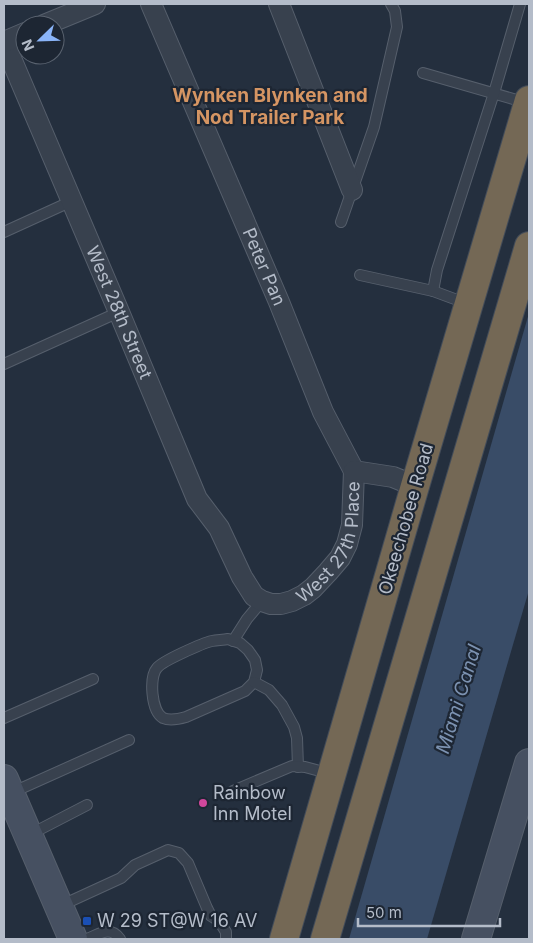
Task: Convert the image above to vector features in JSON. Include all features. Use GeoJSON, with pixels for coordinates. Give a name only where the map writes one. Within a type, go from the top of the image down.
{"type":"FeatureCollection","features":[{"type":"Feature","properties":{"kind":"highway","name":"Okeechobee Road"},"geometry":{"type":"LineString","coordinates":[[284,939],[415,486],[529,102]]}},
{"type":"Feature","properties":{"kind":"highway"},"geometry":{"type":"LineString","coordinates":[[325,939],[529,246]]}},
{"type":"Feature","properties":{"kind":"street"},"geometry":{"type":"LineString","coordinates":[[65,16],[95,4]]}},
{"type":"Feature","properties":{"kind":"street","name":"Peter Pan"},"geometry":{"type":"LineString","coordinates":[[151,4],[279,302],[323,412],[354,471]]}},
{"type":"Feature","properties":{"kind":"street"},"geometry":{"type":"LineString","coordinates":[[279,4],[352,190]]}},
{"type":"Feature","properties":{"kind":"street","name":"West 28th Street"},"geometry":{"type":"LineString","coordinates":[[4,42],[197,499],[219,528],[242,577]]}},
{"type":"Feature","properties":{"kind":"street"},"geometry":{"type":"LineString","coordinates":[[354,471],[393,477],[415,486]]}},
{"type":"Feature","properties":{"kind":"street","name":"West 27th Place"},"geometry":{"type":"LineString","coordinates":[[242,577],[254,596],[271,604],[292,601],[313,588],[340,558],[347,544],[352,525],[354,471]]}},
{"type":"Feature","properties":{"kind":"street"},"geometry":{"type":"LineString","coordinates":[[476,939],[529,763]]}},
{"type":"Feature","properties":{"kind":"street"},"geometry":{"type":"LineString","coordinates":[[7,786],[73,939]]}},
{"type":"Feature","properties":{"kind":"lane"},"geometry":{"type":"LineString","coordinates":[[341,222],[374,127],[397,27],[395,11],[391,4]]}},
{"type":"Feature","properties":{"kind":"lane"},"geometry":{"type":"LineString","coordinates":[[433,291],[437,270],[494,93],[520,4]]}},
{"type":"Feature","properties":{"kind":"lane"},"geometry":{"type":"LineString","coordinates":[[423,72],[529,102]]}},
{"type":"Feature","properties":{"kind":"lane"},"geometry":{"type":"LineString","coordinates":[[4,232],[72,201]]}},
{"type":"Feature","properties":{"kind":"lane"},"geometry":{"type":"LineString","coordinates":[[360,275],[433,291],[469,304]]}},
{"type":"Feature","properties":{"kind":"lane"},"geometry":{"type":"LineString","coordinates":[[4,364],[119,312]]}},
{"type":"Feature","properties":{"kind":"lane"},"geometry":{"type":"LineString","coordinates":[[234,641],[247,619],[262,601]]}},
{"type":"Feature","properties":{"kind":"lane"},"geometry":{"type":"LineString","coordinates":[[212,641],[234,641],[240,643],[248,650],[255,660],[257,670],[254,682],[245,691],[186,717],[177,719],[162,718],[154,704],[152,678],[156,668],[164,662],[212,641]]}},
{"type":"Feature","properties":{"kind":"lane"},"geometry":{"type":"LineString","coordinates":[[4,718],[93,679]]}},
{"type":"Feature","properties":{"kind":"lane"},"geometry":{"type":"LineString","coordinates":[[254,682],[269,690],[282,705],[294,727],[297,738],[298,766]]}},
{"type":"Feature","properties":{"kind":"lane"},"geometry":{"type":"LineString","coordinates":[[7,786],[128,740]]}},
{"type":"Feature","properties":{"kind":"lane"},"geometry":{"type":"LineString","coordinates":[[233,791],[292,766],[306,767],[332,774]]}},
{"type":"Feature","properties":{"kind":"lane"},"geometry":{"type":"LineString","coordinates":[[28,835],[87,805]]}},
{"type":"Feature","properties":{"kind":"lane"},"geometry":{"type":"LineString","coordinates":[[59,906],[121,878],[135,865],[168,850],[179,854],[188,863],[210,916],[219,922],[226,932],[226,939]]}},
{"type":"Feature","properties":{"kind":"lane"},"geometry":{"type":"LineString","coordinates":[[88,939],[105,931],[112,932],[119,936],[120,939]]}},
{"type":"Feature","properties":{"kind":"water","name":"Miami Canal"},"geometry":{"type":"Polygon","coordinates":[[[529,313],[529,590],[427,939],[349,939],[529,313]]]}},
{"type":"Feature","properties":{"kind":"place","name":"Rainbow Inn Motel"},"geometry":{"type":"Point","coordinates":[203,803]}},
{"type":"Feature","properties":{"kind":"place","name":"W 29 ST@W 16 AV"},"geometry":{"type":"Point","coordinates":[87,921]}},
{"type":"Feature","properties":{"kind":"district","name":"Wynken Blynken and Nod Trailer Park"},"geometry":{"type":"Point","coordinates":[270,106]}}]}
